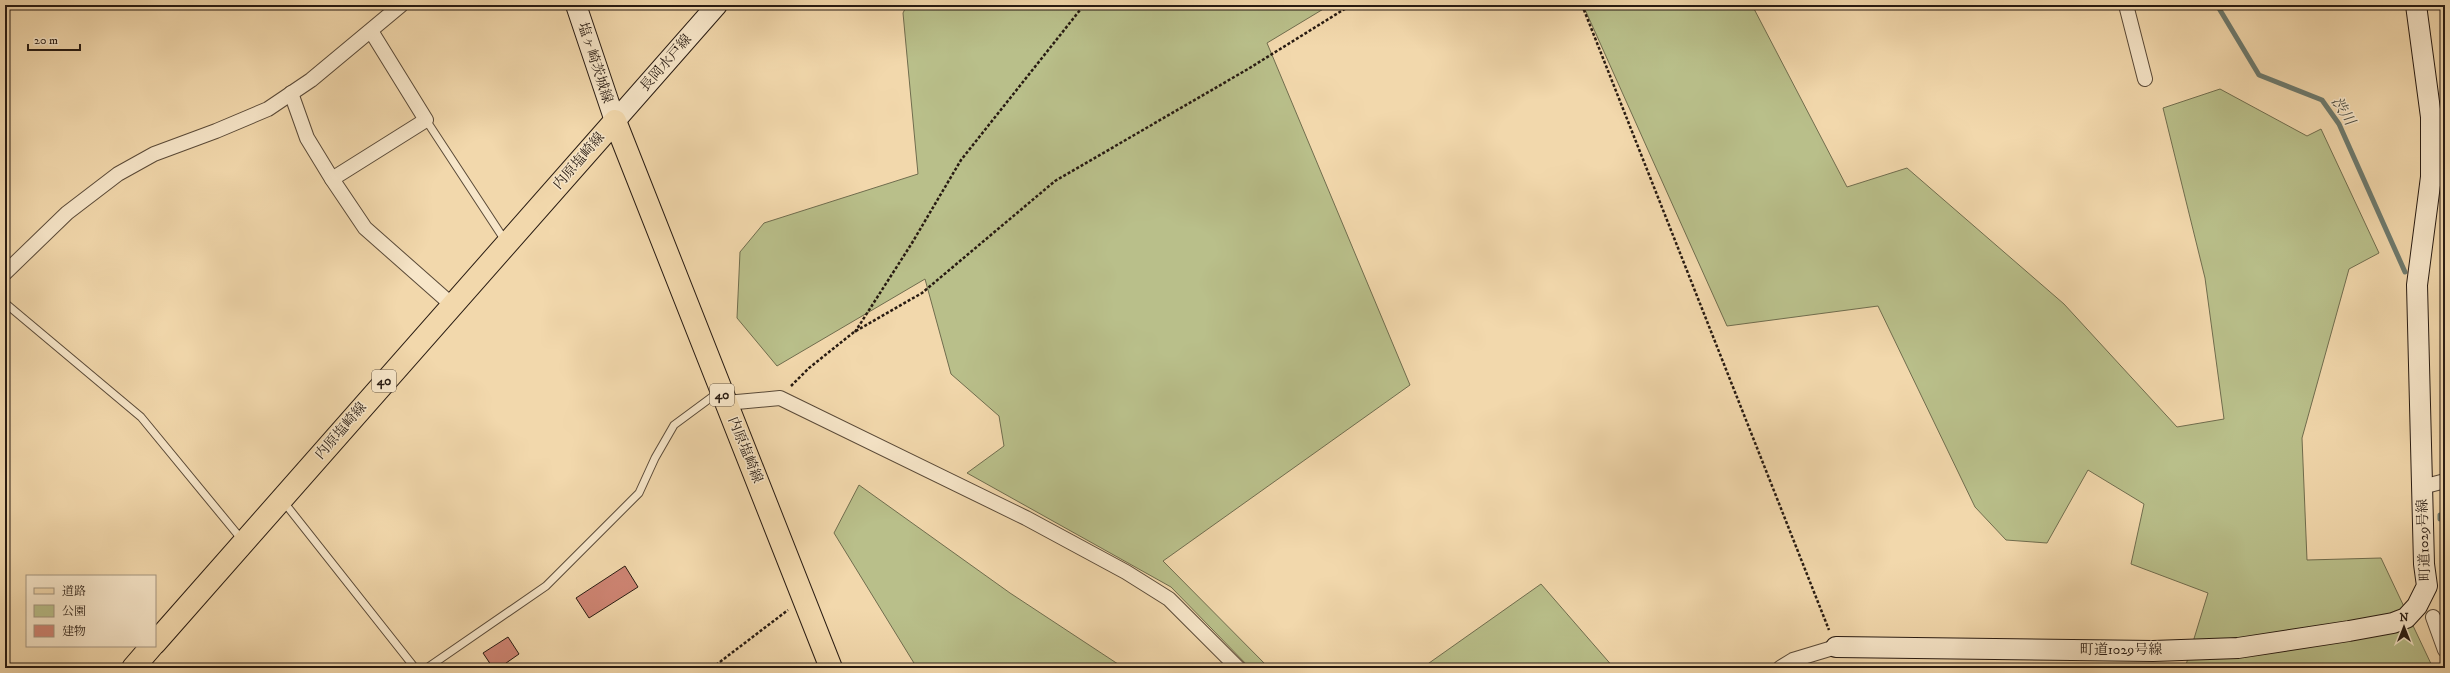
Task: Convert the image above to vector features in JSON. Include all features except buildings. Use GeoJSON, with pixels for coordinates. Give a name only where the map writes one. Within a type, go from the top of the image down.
{"type":"FeatureCollection","features":[{"type":"Feature","properties":{"kind":"main road","name":"内原塩崎線"},"geometry":{"type":"LineString","coordinates":[[156,642],[451,304],[615,121],[674,266],[723,397],[831,668]]}},
{"type":"Feature","properties":{"kind":"main road"},"geometry":{"type":"LineString","coordinates":[[133,668],[151,647]]}},
{"type":"Feature","properties":{"kind":"street"},"geometry":{"type":"LineString","coordinates":[[5,273],[67,213],[118,174],[154,154],[268,109],[371,31],[401,5]]}},
{"type":"Feature","properties":{"kind":"street","name":"塩ヶ崎茨城線"},"geometry":{"type":"LineString","coordinates":[[576,5],[615,121]]}},
{"type":"Feature","properties":{"kind":"street","name":"長岡水戸線"},"geometry":{"type":"LineString","coordinates":[[615,121],[717,5]]}},
{"type":"Feature","properties":{"kind":"street"},"geometry":{"type":"LineString","coordinates":[[2126,5],[2145,79]]}},
{"type":"Feature","properties":{"kind":"street","name":"町道1029号線"},"geometry":{"type":"LineString","coordinates":[[1836,647],[2153,651],[2238,648],[2393,623],[2406,618],[2416,606],[2427,586],[2424,564],[2417,285],[2438,178],[2416,5]]}},
{"type":"Feature","properties":{"kind":"street"},"geometry":{"type":"LineString","coordinates":[[332,179],[426,120],[371,31]]}},
{"type":"Feature","properties":{"kind":"street"},"geometry":{"type":"LineString","coordinates":[[291,93],[307,138],[365,228],[451,304]]}},
{"type":"Feature","properties":{"kind":"street"},"geometry":{"type":"LineString","coordinates":[[723,397],[780,398],[1026,518],[1126,572],[1169,599],[1238,668]]}},
{"type":"Feature","properties":{"kind":"street"},"geometry":{"type":"LineString","coordinates":[[2422,487],[2445,481]]}},
{"type":"Feature","properties":{"kind":"street"},"geometry":{"type":"LineString","coordinates":[[2416,606],[2439,615],[2445,650]]}},
{"type":"Feature","properties":{"kind":"street"},"geometry":{"type":"LineString","coordinates":[[1780,668],[1793,660],[1836,647]]}},
{"type":"Feature","properties":{"kind":"lane"},"geometry":{"type":"LineString","coordinates":[[426,120],[507,243]]}},
{"type":"Feature","properties":{"kind":"lane"},"geometry":{"type":"LineString","coordinates":[[5,303],[141,417],[244,541]]}},
{"type":"Feature","properties":{"kind":"lane"},"geometry":{"type":"LineString","coordinates":[[427,668],[546,586],[639,493],[655,458],[674,425],[723,397]]}},
{"type":"Feature","properties":{"kind":"lane"},"geometry":{"type":"LineString","coordinates":[[282,499],[415,668]]}},
{"type":"Feature","properties":{"kind":"path"},"geometry":{"type":"LineString","coordinates":[[854,332],[912,243],[961,160],[1084,5]]}},
{"type":"Feature","properties":{"kind":"path"},"geometry":{"type":"LineString","coordinates":[[780,398],[809,368],[854,332],[922,293],[1055,182],[1248,69],[1351,5]]}},
{"type":"Feature","properties":{"kind":"path"},"geometry":{"type":"LineString","coordinates":[[1582,5],[1836,647]]}},
{"type":"Feature","properties":{"kind":"path"},"geometry":{"type":"LineString","coordinates":[[712,668],[803,598]]}},
{"type":"Feature","properties":{"kind":"green space"},"geometry":{"type":"Polygon","coordinates":[[[907,5],[1330,5],[1267,43],[1410,385],[1163,561],[1269,668],[1250,668],[1171,587],[967,473],[1004,446],[999,416],[951,374],[925,279],[777,366],[737,318],[740,252],[764,223],[918,174],[903,13],[907,5]]]}},
{"type":"Feature","properties":{"kind":"green space"},"geometry":{"type":"Polygon","coordinates":[[[1583,5],[1752,5],[1847,187],[1907,168],[2064,304],[2177,427],[2224,419],[2205,278],[2163,108],[2220,89],[2307,136],[2321,129],[2379,253],[2349,269],[2302,438],[2307,560],[2381,558],[2433,668],[2185,668],[2208,593],[2131,564],[2144,504],[2088,470],[2047,543],[2006,540],[1975,507],[1878,306],[1727,326],[1583,5]]]}},
{"type":"Feature","properties":{"kind":"green space"},"geometry":{"type":"Polygon","coordinates":[[[859,485],[1010,593],[1124,668],[917,668],[834,533],[859,485]]]}},
{"type":"Feature","properties":{"kind":"green space"},"geometry":{"type":"Polygon","coordinates":[[[1541,584],[1614,668],[1422,668],[1541,584]]]}},
{"type":"Feature","properties":{"kind":"waterway","name":"渋川"},"geometry":{"type":"LineString","coordinates":[[2217,5],[2259,75],[2322,100],[2339,124],[2405,272]]}},
{"type":"Feature","properties":{"kind":"waterway","name":"渋川"},"geometry":{"type":"LineString","coordinates":[[2440,515],[2440,519],[2445,519]]}}]}
